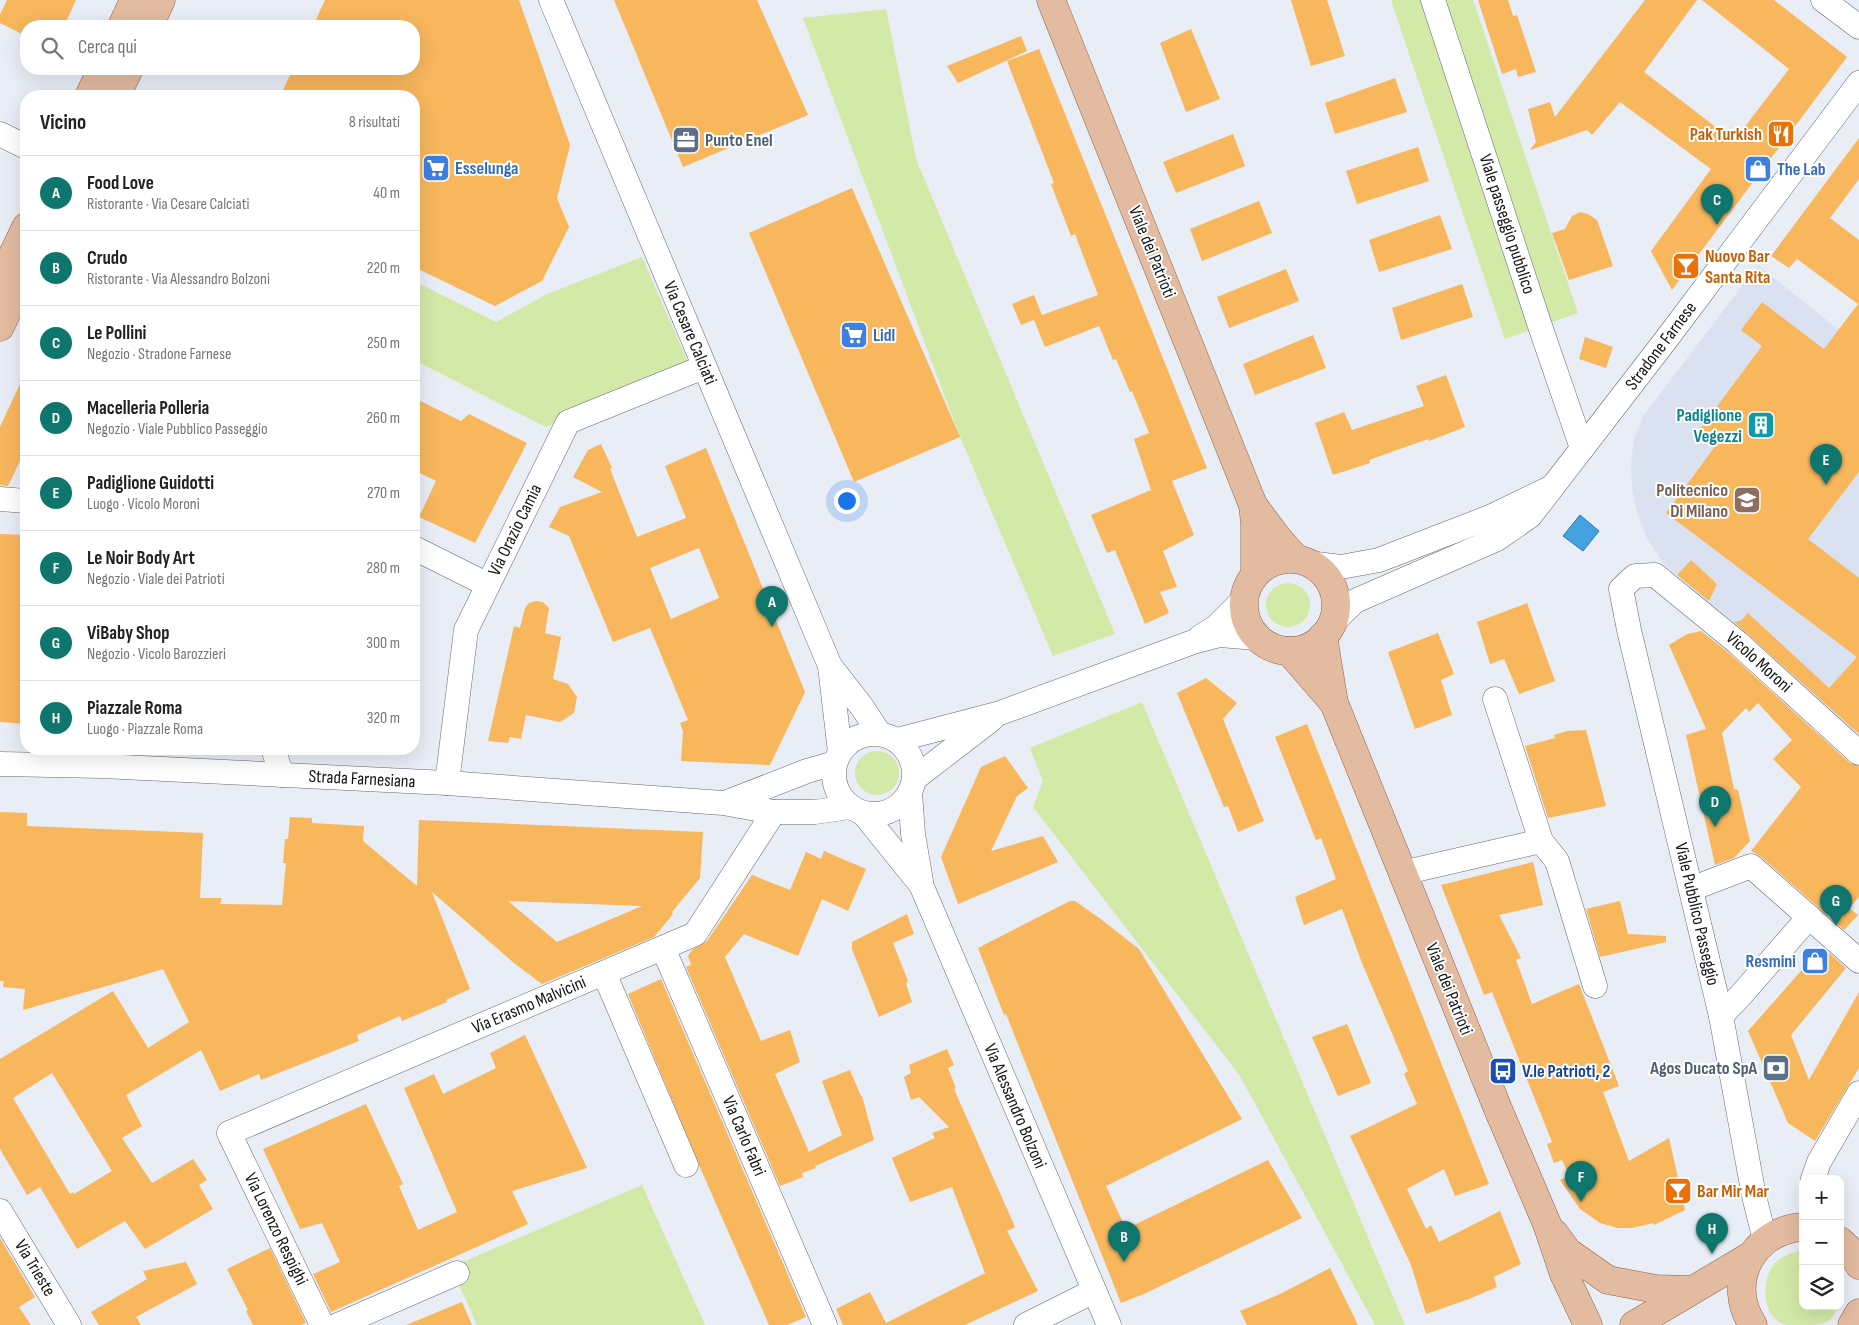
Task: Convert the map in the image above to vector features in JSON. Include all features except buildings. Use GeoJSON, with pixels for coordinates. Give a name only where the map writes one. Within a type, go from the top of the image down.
{"type":"FeatureCollection","features":[{"type":"Feature","properties":{"kind":"main road"},"geometry":{"type":"LineString","coordinates":[[125,20],[134,0]]}},
{"type":"Feature","properties":{"kind":"main road"},"geometry":{"type":"LineString","coordinates":[[152,20],[162,0]]}},
{"type":"Feature","properties":{"kind":"main road","name":"Viale dei Patrioti"},"geometry":{"type":"LineString","coordinates":[[1051,0],[1253,505],[1256,523],[1249,587]]}},
{"type":"Feature","properties":{"kind":"main road"},"geometry":{"type":"LineString","coordinates":[[92,90],[99,75]]}},
{"type":"Feature","properties":{"kind":"main road"},"geometry":{"type":"LineString","coordinates":[[119,90],[126,75]]}},
{"type":"Feature","properties":{"kind":"main road"},"geometry":{"type":"LineString","coordinates":[[0,282],[20,240]]}},
{"type":"Feature","properties":{"kind":"main road"},"geometry":{"type":"LineString","coordinates":[[0,327],[20,284]]}},
{"type":"Feature","properties":{"kind":"main road","name":"Viale dei Patrioti"},"geometry":{"type":"LineString","coordinates":[[1253,505],[1276,536],[1302,561]]}},
{"type":"Feature","properties":{"kind":"main road"},"geometry":{"type":"LineString","coordinates":[[1287,558],[1302,561],[1316,566],[1327,577],[1334,591],[1336,606],[1327,630],[1314,644],[1300,650],[1289,651],[1270,647],[1257,638],[1248,625],[1244,611],[1249,587],[1259,569],[1272,562],[1287,558]]}},
{"type":"Feature","properties":{"kind":"main road","name":"Viale dei Patrioti"},"geometry":{"type":"LineString","coordinates":[[1327,630],[1334,703],[1498,1109],[1547,1224],[1564,1274],[1588,1325]]}},
{"type":"Feature","properties":{"kind":"main road","name":"Viale dei Patrioti"},"geometry":{"type":"LineString","coordinates":[[1289,651],[1334,703]]}},
{"type":"Feature","properties":{"kind":"main road"},"geometry":{"type":"LineString","coordinates":[[1547,1224],[1568,1252],[1608,1280],[1656,1289],[1692,1290]]}},
{"type":"Feature","properties":{"kind":"main road"},"geometry":{"type":"LineString","coordinates":[[1634,1325],[1692,1290],[1782,1231],[1799,1226]]}},
{"type":"Feature","properties":{"kind":"main road"},"geometry":{"type":"LineString","coordinates":[[1844,1245],[1852,1252],[1859,1265]]}},
{"type":"Feature","properties":{"kind":"main road"},"geometry":{"type":"LineString","coordinates":[[1753,1325],[1746,1314],[1741,1294],[1743,1273],[1758,1247]]}},
{"type":"Feature","properties":{"kind":"main road","name":"Viale dei Patrioti"},"geometry":{"type":"LineString","coordinates":[[1564,1274],[1566,1325]]}},
{"type":"Feature","properties":{"kind":"main road"},"geometry":{"type":"LineString","coordinates":[[1852,1325],[1859,1313]]}},
{"type":"Feature","properties":{"kind":"street","name":"Via Cesare Calciati"},"geometry":{"type":"LineString","coordinates":[[551,0],[830,666],[888,737]]}},
{"type":"Feature","properties":{"kind":"street","name":"Viale passeggio pubblico"},"geometry":{"type":"LineString","coordinates":[[1433,0],[1582,448]]}},
{"type":"Feature","properties":{"kind":"street"},"geometry":{"type":"LineString","coordinates":[[1823,0],[1859,27]]}},
{"type":"Feature","properties":{"kind":"street","name":"Stradone Farnese"},"geometry":{"type":"LineString","coordinates":[[1327,630],[1355,601],[1497,539],[1530,516],[1665,342],[1859,83]]}},
{"type":"Feature","properties":{"kind":"street"},"geometry":{"type":"LineString","coordinates":[[0,134],[20,144]]}},
{"type":"Feature","properties":{"kind":"street","name":"Via Orazio Camia"},"geometry":{"type":"LineString","coordinates":[[447,783],[466,630],[568,422],[704,367]]}},
{"type":"Feature","properties":{"kind":"street","name":"Stradone Farnese"},"geometry":{"type":"LineString","coordinates":[[1302,561],[1341,567],[1379,560],[1490,517],[1552,487]]}},
{"type":"Feature","properties":{"kind":"street"},"geometry":{"type":"LineString","coordinates":[[0,499],[20,501]]}},
{"type":"Feature","properties":{"kind":"street"},"geometry":{"type":"LineString","coordinates":[[420,551],[488,585]]}},
{"type":"Feature","properties":{"kind":"street","name":"Vicolo Moroni"},"geometry":{"type":"LineString","coordinates":[[1621,589],[1635,576],[1655,575],[1738,642],[1859,753]]}},
{"type":"Feature","properties":{"kind":"street"},"geometry":{"type":"LineString","coordinates":[[1193,642],[1216,627],[1249,587]]}},
{"type":"Feature","properties":{"kind":"street","name":"Viale Pubblico Passeggio"},"geometry":{"type":"LineString","coordinates":[[1621,589],[1629,630],[1721,1016],[1754,1196],[1758,1247]]}},
{"type":"Feature","properties":{"kind":"street"},"geometry":{"type":"LineString","coordinates":[[1000,714],[912,786],[902,803],[890,811],[876,814],[856,810],[842,798],[836,787],[834,775],[837,758],[847,743],[857,737],[868,734],[888,737],[1000,714],[1193,642],[1220,635],[1257,638]]}},
{"type":"Feature","properties":{"kind":"street","name":"Via Cesare Calciati"},"geometry":{"type":"LineString","coordinates":[[830,666],[837,758]]}},
{"type":"Feature","properties":{"kind":"street"},"geometry":{"type":"LineString","coordinates":[[1495,699],[1541,841],[1556,861],[1595,986]]}},
{"type":"Feature","properties":{"kind":"street"},"geometry":{"type":"LineString","coordinates":[[888,737],[905,748],[911,757],[914,768],[912,786]]}},
{"type":"Feature","properties":{"kind":"street"},"geometry":{"type":"LineString","coordinates":[[275,755],[282,775]]}},
{"type":"Feature","properties":{"kind":"street","name":"Strada Farnesiana"},"geometry":{"type":"LineString","coordinates":[[723,803],[738,799],[837,758]]}},
{"type":"Feature","properties":{"kind":"street","name":"Strada Farnesiana"},"geometry":{"type":"LineString","coordinates":[[0,764],[447,783],[723,803],[774,812],[856,810]]}},
{"type":"Feature","properties":{"kind":"street","name":"Via Alessandro Bolzoni"},"geometry":{"type":"LineString","coordinates":[[912,786],[912,834],[922,887],[1109,1325]]}},
{"type":"Feature","properties":{"kind":"street","name":"Via Alessandro Bolzoni"},"geometry":{"type":"LineString","coordinates":[[856,810],[922,887]]}},
{"type":"Feature","properties":{"kind":"street","name":"Via Erasmo Malvicini"},"geometry":{"type":"LineString","coordinates":[[229,1133],[695,934],[774,812]]}},
{"type":"Feature","properties":{"kind":"street"},"geometry":{"type":"LineString","coordinates":[[1402,873],[1541,841]]}},
{"type":"Feature","properties":{"kind":"street"},"geometry":{"type":"LineString","coordinates":[[1691,890],[1751,866],[1859,961]]}},
{"type":"Feature","properties":{"kind":"street"},"geometry":{"type":"LineString","coordinates":[[1721,1016],[1809,917]]}},
{"type":"Feature","properties":{"kind":"street","name":"Via Carlo Fabri"},"geometry":{"type":"LineString","coordinates":[[663,948],[826,1325]]}},
{"type":"Feature","properties":{"kind":"street"},"geometry":{"type":"LineString","coordinates":[[604,973],[686,1165]]}},
{"type":"Feature","properties":{"kind":"street"},"geometry":{"type":"LineString","coordinates":[[1814,1175],[1818,1162],[1859,1093]]}},
{"type":"Feature","properties":{"kind":"street","name":"Via Lorenzo Respighi"},"geometry":{"type":"LineString","coordinates":[[229,1133],[322,1325]]}},
{"type":"Feature","properties":{"kind":"street","name":"Via Trieste"},"geometry":{"type":"LineString","coordinates":[[0,1211],[69,1325]]}},
{"type":"Feature","properties":{"kind":"street"},"geometry":{"type":"LineString","coordinates":[[338,1325],[457,1273]]}},
{"type":"Feature","properties":{"kind":"street"},"geometry":{"type":"LineString","coordinates":[[1026,1325],[1094,1291]]}},
{"type":"Feature","properties":{"kind":"shaded area","name":"Politecnico Di Milano"},"geometry":{"type":"Polygon","coordinates":[[[1758,265],[1859,346],[1859,738],[1663,563],[1647,538],[1637,513],[1632,487],[1631,464],[1634,439],[1644,415],[1758,265]]]}},
{"type":"Feature","properties":{"kind":"green space"},"geometry":{"type":"Polygon","coordinates":[[[1391,0],[1473,0],[1578,313],[1505,339],[1391,0]]]}},
{"type":"Feature","properties":{"kind":"green space"},"geometry":{"type":"Polygon","coordinates":[[[886,9],[916,159],[1115,634],[1053,656],[960,437],[803,18],[886,9]]]}},
{"type":"Feature","properties":{"kind":"green space"},"geometry":{"type":"Polygon","coordinates":[[[642,257],[690,367],[546,427],[420,363],[420,284],[496,322],[547,294],[642,257]]]}},
{"type":"Feature","properties":{"kind":"green space"},"geometry":{"type":"Polygon","coordinates":[[[1292,583],[1304,589],[1309,596],[1309,614],[1304,621],[1297,626],[1284,627],[1276,624],[1269,617],[1266,601],[1269,593],[1276,586],[1292,583]]]}},
{"type":"Feature","properties":{"kind":"green space"},"geometry":{"type":"Polygon","coordinates":[[[1142,702],[1405,1325],[1375,1325],[1240,1076],[1033,807],[1043,781],[1030,748],[1142,702]]]}},
{"type":"Feature","properties":{"kind":"green space"},"geometry":{"type":"Polygon","coordinates":[[[877,751],[889,755],[895,761],[899,773],[895,785],[889,791],[877,795],[865,791],[859,785],[855,773],[859,761],[865,755],[877,751]]]}},
{"type":"Feature","properties":{"kind":"green space"},"geometry":{"type":"Polygon","coordinates":[[[642,1185],[705,1325],[477,1325],[451,1267],[642,1185]]]}},
{"type":"Feature","properties":{"kind":"green space"},"geometry":{"type":"Polygon","coordinates":[[[1799,1251],[1799,1310],[1837,1310],[1828,1321],[1816,1325],[1786,1325],[1772,1315],[1766,1298],[1767,1279],[1775,1263],[1780,1258],[1799,1251]]]}},
{"type":"Feature","properties":{"kind":"water"},"geometry":{"type":"Polygon","coordinates":[[[1580,515],[1599,531],[1583,551],[1563,536],[1580,515]]]}},
{"type":"Feature","properties":{"kind":"place","name":"Pak Turkish"},"geometry":{"type":"Point","coordinates":[1781,134]}},
{"type":"Feature","properties":{"kind":"place","name":"Punto Enel"},"geometry":{"type":"Point","coordinates":[686,140]}},
{"type":"Feature","properties":{"kind":"place","name":"Esselunga"},"geometry":{"type":"Point","coordinates":[436,168]}},
{"type":"Feature","properties":{"kind":"place","name":"The Lab"},"geometry":{"type":"Point","coordinates":[1758,169]}},
{"type":"Feature","properties":{"kind":"place","name":"Le Pollini"},"geometry":{"type":"Point","coordinates":[1717,225]}},
{"type":"Feature","properties":{"kind":"place","name":"Nuovo Bar Santa Rita"},"geometry":{"type":"Point","coordinates":[1686,266]}},
{"type":"Feature","properties":{"kind":"place","name":"Lidl"},"geometry":{"type":"Point","coordinates":[854,335]}},
{"type":"Feature","properties":{"kind":"place","name":"Padiglione Vegezzi"},"geometry":{"type":"Point","coordinates":[1761,425]}},
{"type":"Feature","properties":{"kind":"place","name":"Padiglione Guidotti"},"geometry":{"type":"Point","coordinates":[1826,485]}},
{"type":"Feature","properties":{"kind":"place","name":"Politecnico Di Milano"},"geometry":{"type":"Point","coordinates":[1747,500]}},
{"type":"Feature","properties":{"kind":"place","name":"Food Love"},"geometry":{"type":"Point","coordinates":[772,627]}},
{"type":"Feature","properties":{"kind":"place","name":"Macelleria Polleria"},"geometry":{"type":"Point","coordinates":[1715,827]}},
{"type":"Feature","properties":{"kind":"place","name":"ViBaby Shop"},"geometry":{"type":"Point","coordinates":[1836,926]}},
{"type":"Feature","properties":{"kind":"place","name":"Resmini"},"geometry":{"type":"Point","coordinates":[1815,961]}},
{"type":"Feature","properties":{"kind":"place","name":"Agos Ducato SpA"},"geometry":{"type":"Point","coordinates":[1776,1068]}},
{"type":"Feature","properties":{"kind":"place","name":"V.le Patrioti, 2"},"geometry":{"type":"Point","coordinates":[1503,1071]}},
{"type":"Feature","properties":{"kind":"place","name":"Bar Mir Mar"},"geometry":{"type":"Point","coordinates":[1678,1191]}},
{"type":"Feature","properties":{"kind":"place","name":"Le Noir Body Art"},"geometry":{"type":"Point","coordinates":[1581,1202]}},
{"type":"Feature","properties":{"kind":"place","name":"Piazzale Roma"},"geometry":{"type":"Point","coordinates":[1712,1254]}},
{"type":"Feature","properties":{"kind":"place","name":"Crudo"},"geometry":{"type":"Point","coordinates":[1124,1262]}}]}
